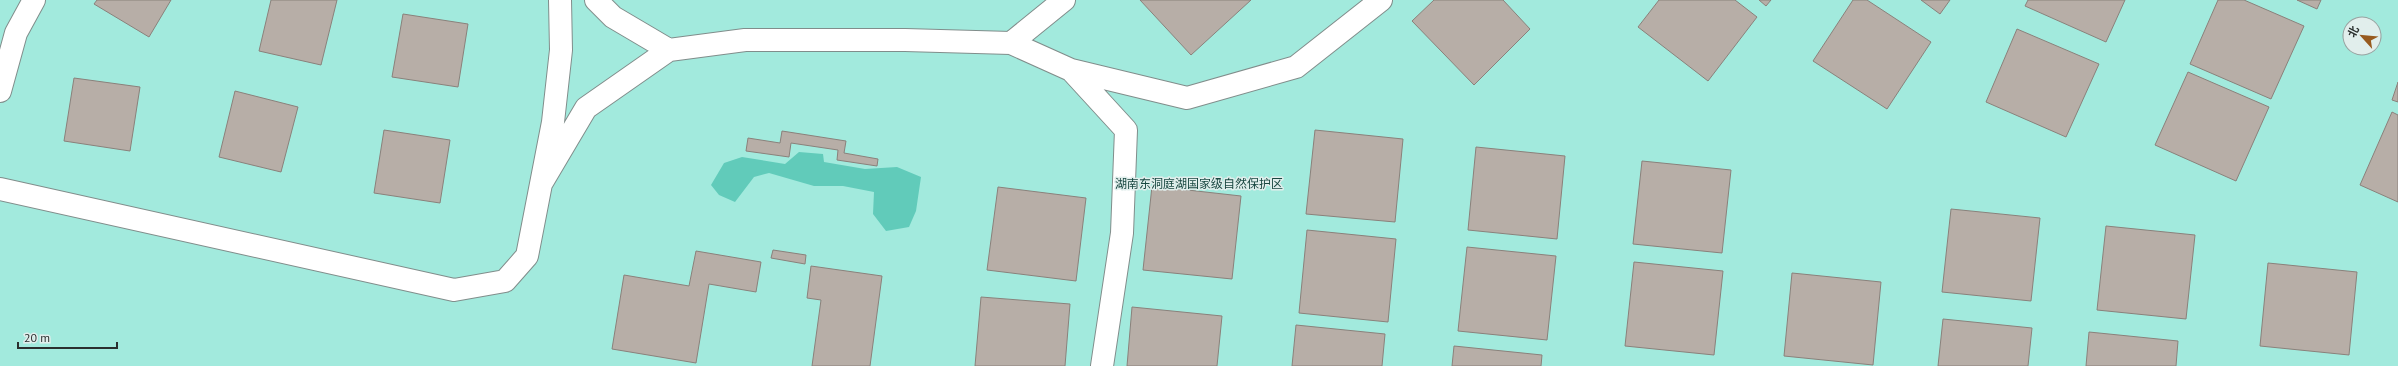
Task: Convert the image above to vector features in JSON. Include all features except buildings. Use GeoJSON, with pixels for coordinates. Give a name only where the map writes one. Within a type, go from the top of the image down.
{"type":"FeatureCollection","features":[{"type":"Feature","properties":{"kind":"street"},"geometry":{"type":"LineString","coordinates":[[0,91],[16,33],[34,0]]}},
{"type":"Feature","properties":{"kind":"street"},"geometry":{"type":"LineString","coordinates":[[0,189],[454,290],[505,281],[527,256],[553,122],[562,50],[560,0]]}},
{"type":"Feature","properties":{"kind":"street"},"geometry":{"type":"LineString","coordinates":[[596,0],[613,17],[669,50]]}},
{"type":"Feature","properties":{"kind":"street"},"geometry":{"type":"LineString","coordinates":[[1011,43],[1064,0]]}},
{"type":"Feature","properties":{"kind":"street"},"geometry":{"type":"LineString","coordinates":[[541,184],[586,108],[669,50],[745,40],[905,40],[1011,43],[1071,70],[1187,98],[1296,67],[1381,0]]}},
{"type":"Feature","properties":{"kind":"street"},"geometry":{"type":"LineString","coordinates":[[1071,70],[1126,130],[1122,233],[1102,366]]}},
{"type":"Feature","properties":{"kind":"green space","name":"湖南东洞庭湖国家级自然保护区"},"geometry":{"type":"Polygon","coordinates":[[[0,0],[2398,0],[2398,366],[0,366],[0,0]]]}},
{"type":"Feature","properties":{"kind":"shaded area"},"geometry":{"type":"Polygon","coordinates":[[[799,152],[823,154],[824,162],[865,169],[897,167],[921,177],[916,211],[909,227],[886,231],[873,214],[874,192],[843,186],[814,186],[769,173],[754,177],[735,202],[719,195],[711,185],[724,163],[742,157],[785,164],[799,152]]]}}]}
